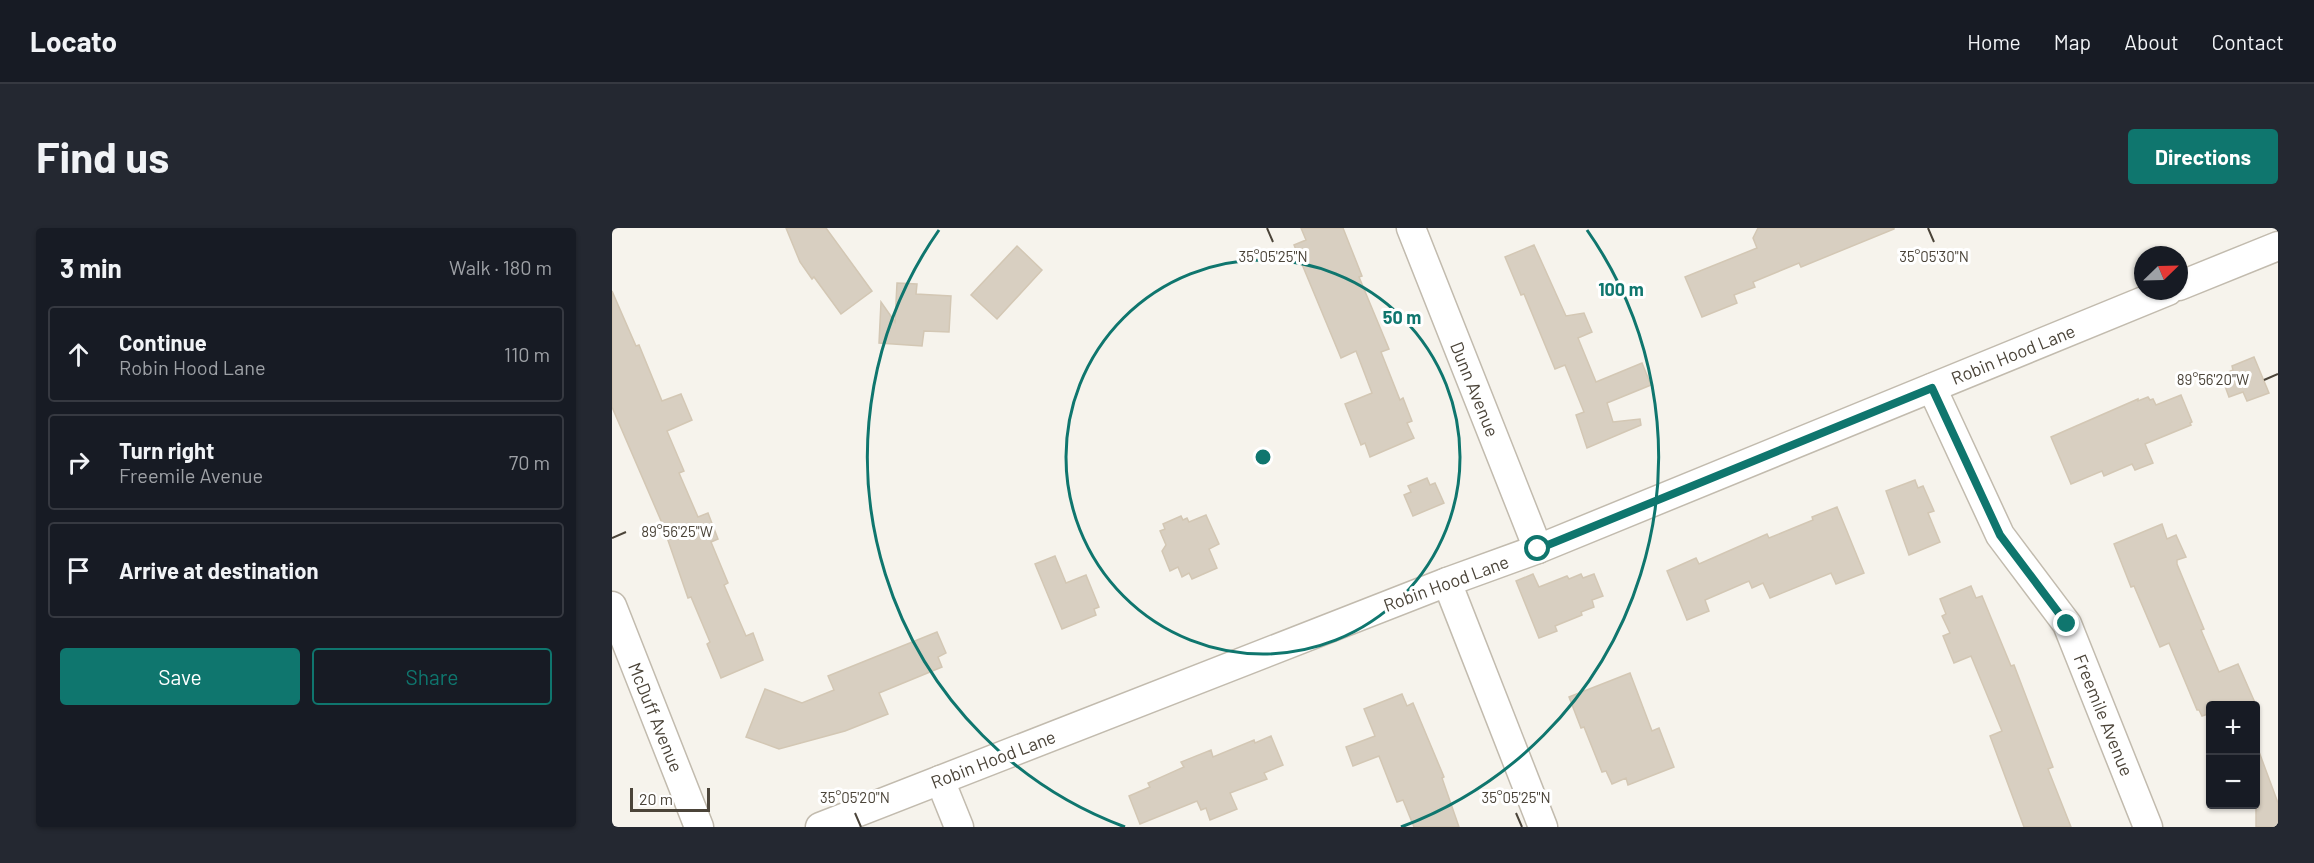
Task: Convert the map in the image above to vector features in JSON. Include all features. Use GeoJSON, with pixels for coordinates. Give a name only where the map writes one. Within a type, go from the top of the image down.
{"type":"FeatureCollection","features":[{"type":"Feature","properties":{"kind":"street","name":"Dunn Avenue"},"geometry":{"type":"LineString","coordinates":[[1411,228],[1538,549]]}},
{"type":"Feature","properties":{"kind":"street"},"geometry":{"type":"LineString","coordinates":[[2188,282],[2278,246]]}},
{"type":"Feature","properties":{"kind":"street","name":"Robin Hood Lane"},"geometry":{"type":"LineString","coordinates":[[820,827],[1447,582],[1538,549],[2146,300]]}},
{"type":"Feature","properties":{"kind":"street","name":"Freemile Avenue"},"geometry":{"type":"LineString","coordinates":[[1932,388],[2000,535],[2067,624],[2148,827]]}},
{"type":"Feature","properties":{"kind":"street"},"geometry":{"type":"LineString","coordinates":[[1447,582],[1543,827]]}},
{"type":"Feature","properties":{"kind":"street","name":"McDuff Avenue"},"geometry":{"type":"LineString","coordinates":[[612,606],[699,827]]}},
{"type":"Feature","properties":{"kind":"street"},"geometry":{"type":"LineString","coordinates":[[940,780],[959,827]]}},
{"type":"Feature","properties":{"kind":"building"},"geometry":{"type":"Polygon","coordinates":[[[786,228],[826,228],[872,291],[841,314],[800,262],[786,228]]]}},
{"type":"Feature","properties":{"kind":"building"},"geometry":{"type":"Polygon","coordinates":[[[1301,228],[1343,228],[1362,276],[1359,277],[1389,349],[1381,352],[1400,400],[1403,398],[1412,421],[1407,423],[1414,438],[1370,457],[1365,443],[1361,445],[1345,404],[1372,393],[1356,351],[1341,358],[1294,245],[1306,240],[1301,228]]]}},
{"type":"Feature","properties":{"kind":"building"},"geometry":{"type":"Polygon","coordinates":[[[1758,228],[1894,229],[1801,267],[1799,263],[1753,282],[1755,287],[1734,295],[1737,303],[1702,317],[1685,277],[1757,248],[1753,238],[1758,228]]]}},
{"type":"Feature","properties":{"kind":"building"},"geometry":{"type":"Polygon","coordinates":[[[1534,245],[1566,316],[1584,313],[1592,332],[1578,338],[1596,382],[1642,363],[1651,385],[1607,403],[1613,422],[1640,419],[1641,425],[1587,448],[1576,415],[1584,412],[1565,365],[1555,369],[1524,294],[1521,295],[1505,257],[1534,245]]]}},
{"type":"Feature","properties":{"kind":"building"},"geometry":{"type":"Polygon","coordinates":[[[1017,246],[1042,270],[997,319],[971,295],[1017,246]]]}},
{"type":"Feature","properties":{"kind":"building"},"geometry":{"type":"Polygon","coordinates":[[[897,283],[917,284],[916,294],[951,296],[949,332],[924,331],[922,346],[879,343],[881,302],[895,322],[897,283]]]}},
{"type":"Feature","properties":{"kind":"building"},"geometry":{"type":"Polygon","coordinates":[[[612,291],[636,346],[639,345],[662,401],[681,394],[692,420],[667,431],[684,471],[679,473],[698,517],[708,513],[718,539],[711,542],[728,583],[724,585],[746,636],[753,633],[763,660],[721,678],[707,644],[710,642],[691,597],[688,598],[662,523],[612,407],[612,291]]]}},
{"type":"Feature","properties":{"kind":"building"},"geometry":{"type":"Polygon","coordinates":[[[2254,357],[2269,393],[2247,401],[2243,392],[2229,397],[2221,375],[2233,370],[2232,366],[2254,357]]]}},
{"type":"Feature","properties":{"kind":"building"},"geometry":{"type":"Polygon","coordinates":[[[2181,395],[2192,422],[2191,425],[2145,444],[2153,463],[2135,470],[2132,464],[2104,476],[2102,471],[2071,484],[2051,437],[2138,399],[2138,401],[2148,397],[2150,400],[2153,399],[2156,405],[2181,395]]]}},
{"type":"Feature","properties":{"kind":"building"},"geometry":{"type":"Polygon","coordinates":[[[1427,478],[1430,485],[1435,483],[1444,503],[1413,516],[1404,495],[1411,492],[1408,486],[1427,478]]]}},
{"type":"Feature","properties":{"kind":"building"},"geometry":{"type":"Polygon","coordinates":[[[1915,480],[1918,488],[1923,486],[1934,511],[1928,513],[1940,542],[1909,555],[1886,491],[1915,480]]]}},
{"type":"Feature","properties":{"kind":"building"},"geometry":{"type":"Polygon","coordinates":[[[1837,507],[1864,573],[1836,584],[1831,573],[1770,598],[1763,583],[1752,588],[1749,581],[1705,600],[1709,611],[1687,620],[1667,571],[1696,558],[1699,564],[1767,534],[1769,538],[1813,520],[1812,517],[1837,507]]]}},
{"type":"Feature","properties":{"kind":"building"},"geometry":{"type":"Polygon","coordinates":[[[1206,515],[1219,544],[1209,549],[1217,568],[1192,579],[1189,573],[1182,577],[1178,567],[1170,571],[1162,551],[1166,545],[1160,531],[1165,529],[1163,524],[1181,516],[1183,520],[1187,518],[1189,522],[1206,515]]]}},
{"type":"Feature","properties":{"kind":"building"},"geometry":{"type":"Polygon","coordinates":[[[2162,524],[2167,539],[2176,535],[2186,557],[2177,560],[2177,564],[2219,672],[2238,664],[2254,701],[2206,701],[2206,715],[2202,716],[2197,710],[2169,643],[2160,647],[2134,586],[2131,587],[2114,544],[2162,524]]]}},
{"type":"Feature","properties":{"kind":"building"},"geometry":{"type":"Polygon","coordinates":[[[1055,556],[1066,583],[1086,575],[1099,607],[1094,609],[1096,615],[1062,629],[1035,564],[1055,556]]]}},
{"type":"Feature","properties":{"kind":"building"},"geometry":{"type":"Polygon","coordinates":[[[1533,574],[1539,587],[1567,576],[1569,579],[1581,574],[1583,578],[1594,574],[1603,596],[1592,600],[1594,607],[1581,612],[1582,615],[1555,626],[1557,631],[1539,638],[1516,581],[1533,574]]]}},
{"type":"Feature","properties":{"kind":"building"},"geometry":{"type":"Polygon","coordinates":[[[1971,586],[1976,598],[1982,596],[2011,666],[2014,665],[2053,767],[2048,769],[2071,827],[2024,827],[1990,736],[2002,731],[1971,656],[1954,663],[1943,636],[1950,633],[1942,616],[1946,614],[1940,599],[1971,586]]]}},
{"type":"Feature","properties":{"kind":"building"},"geometry":{"type":"Polygon","coordinates":[[[937,632],[946,653],[938,657],[942,667],[879,693],[888,714],[845,731],[779,749],[746,737],[765,689],[802,703],[834,690],[828,676],[937,632]]]}},
{"type":"Feature","properties":{"kind":"building"},"geometry":{"type":"Polygon","coordinates":[[[1630,673],[1652,731],[1659,728],[1674,767],[1628,785],[1626,778],[1612,784],[1606,771],[1602,772],[1569,697],[1630,673]]]}},
{"type":"Feature","properties":{"kind":"building"},"geometry":{"type":"Polygon","coordinates":[[[1402,694],[1407,706],[1413,703],[1444,777],[1442,778],[1459,827],[1414,827],[1403,800],[1397,802],[1379,756],[1353,766],[1346,747],[1375,736],[1364,709],[1402,694]]]}},
{"type":"Feature","properties":{"kind":"building"},"geometry":{"type":"Polygon","coordinates":[[[1271,736],[1283,765],[1264,773],[1267,779],[1230,793],[1237,809],[1210,820],[1206,808],[1201,810],[1197,801],[1140,824],[1129,796],[1150,787],[1148,783],[1184,767],[1181,762],[1211,750],[1213,757],[1254,740],[1255,743],[1271,736]]]}},
{"type":"Feature","properties":{"kind":"building"},"geometry":{"type":"Polygon","coordinates":[[[2260,754],[2278,803],[2278,827],[2256,827],[2256,809],[2260,809],[2260,754]]]}},
{"type":"Feature","properties":{"kind":"route"},"geometry":{"type":"LineString","coordinates":[[1538,549],[1932,388],[2000,535],[2067,624]]}}]}
